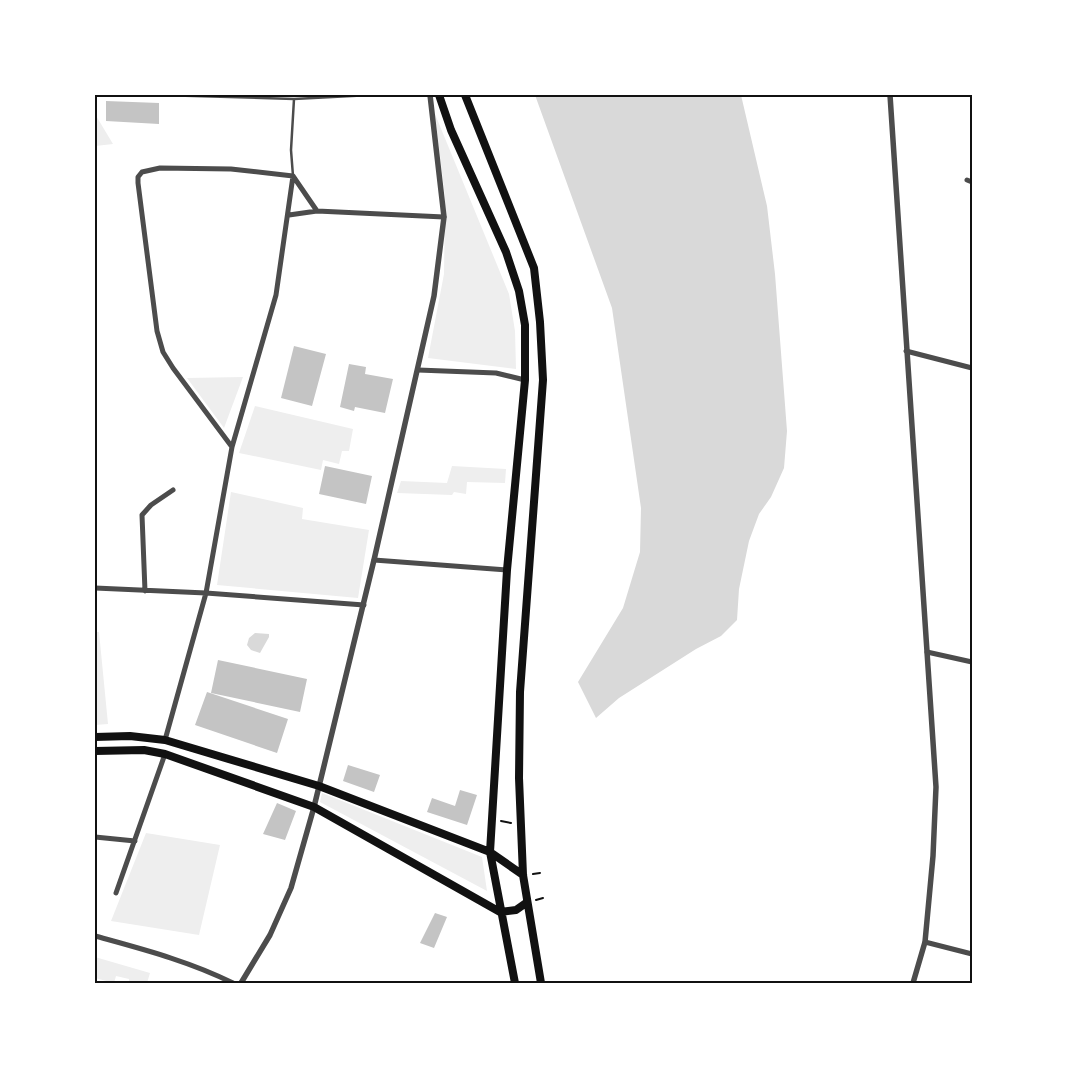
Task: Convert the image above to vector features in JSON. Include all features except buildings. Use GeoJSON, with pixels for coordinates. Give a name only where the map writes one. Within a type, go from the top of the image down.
{"type":"FeatureCollection","features":[{"type":"Feature","properties":{"kind":"main road"},"geometry":{"type":"LineString","coordinates":[[439,95],[451,130],[506,252],[519,291],[525,325],[525,380],[508,570],[490,852],[515,983]]}},
{"type":"Feature","properties":{"kind":"main road"},"geometry":{"type":"LineString","coordinates":[[465,95],[534,268],[540,322],[543,380],[520,692],[523,875],[526,903],[542,983]]}},
{"type":"Feature","properties":{"kind":"main road"},"geometry":{"type":"LineString","coordinates":[[95,737],[130,736],[165,740],[319,786],[490,852],[523,875]]}},
{"type":"Feature","properties":{"kind":"main road"},"geometry":{"type":"LineString","coordinates":[[95,750],[144,750],[165,754],[314,807],[500,912],[516,910],[526,903]]}},
{"type":"Feature","properties":{"kind":"street"},"geometry":{"type":"LineString","coordinates":[[241,983],[270,935],[291,888],[314,807],[364,605],[434,296],[444,217],[430,95]]}},
{"type":"Feature","properties":{"kind":"street"},"geometry":{"type":"LineString","coordinates":[[890,95],[936,787],[933,856],[924,942],[913,983]]}},
{"type":"Feature","properties":{"kind":"street"},"geometry":{"type":"LineString","coordinates":[[232,447],[163,352],[157,331],[138,177],[142,172],[160,168],[232,169],[293,176],[317,211]]}},
{"type":"Feature","properties":{"kind":"street"},"geometry":{"type":"LineString","coordinates":[[165,740],[206,593],[232,447],[276,295],[289,215],[293,176]]}},
{"type":"Feature","properties":{"kind":"street"},"geometry":{"type":"LineString","coordinates":[[289,215],[317,211],[444,217]]}},
{"type":"Feature","properties":{"kind":"street"},"geometry":{"type":"LineString","coordinates":[[906,351],[972,368]]}},
{"type":"Feature","properties":{"kind":"street"},"geometry":{"type":"LineString","coordinates":[[418,370],[496,373],[525,380]]}},
{"type":"Feature","properties":{"kind":"street"},"geometry":{"type":"LineString","coordinates":[[145,591],[142,515],[151,505],[173,490]]}},
{"type":"Feature","properties":{"kind":"street"},"geometry":{"type":"LineString","coordinates":[[374,560],[508,570]]}},
{"type":"Feature","properties":{"kind":"street"},"geometry":{"type":"LineString","coordinates":[[95,588],[206,593],[364,605]]}},
{"type":"Feature","properties":{"kind":"street"},"geometry":{"type":"LineString","coordinates":[[927,652],[972,662]]}},
{"type":"Feature","properties":{"kind":"street"},"geometry":{"type":"LineString","coordinates":[[116,893],[165,754]]}},
{"type":"Feature","properties":{"kind":"street"},"geometry":{"type":"LineString","coordinates":[[95,838],[135,841]]}},
{"type":"Feature","properties":{"kind":"street"},"geometry":{"type":"LineString","coordinates":[[95,936],[176,959],[208,971],[232,983]]}},
{"type":"Feature","properties":{"kind":"street"},"geometry":{"type":"LineString","coordinates":[[924,942],[972,954]]}},
{"type":"Feature","properties":{"kind":"lane"},"geometry":{"type":"LineString","coordinates":[[159,95],[294,99],[371,95]]}},
{"type":"Feature","properties":{"kind":"lane"},"geometry":{"type":"LineString","coordinates":[[293,176],[291,150],[294,99]]}},
{"type":"Feature","properties":{"kind":"path"},"geometry":{"type":"LineString","coordinates":[[491,820],[521,825]]}},
{"type":"Feature","properties":{"kind":"shaded area"},"geometry":{"type":"Polygon","coordinates":[[[535,95],[741,95],[767,206],[775,274],[787,431],[784,468],[771,497],[759,514],[749,541],[739,589],[737,620],[721,636],[696,649],[619,698],[596,718],[578,682],[623,608],[640,552],[641,508],[612,308],[535,95]]]}},
{"type":"Feature","properties":{"kind":"shaded area"},"geometry":{"type":"Polygon","coordinates":[[[95,114],[113,144],[95,146],[95,114]]]}},
{"type":"Feature","properties":{"kind":"shaded area"},"geometry":{"type":"Polygon","coordinates":[[[435,114],[509,294],[515,331],[516,369],[428,358],[444,274],[445,197],[435,114]]]}},
{"type":"Feature","properties":{"kind":"shaded area"},"geometry":{"type":"Polygon","coordinates":[[[243,377],[224,428],[187,378],[243,377]]]}},
{"type":"Feature","properties":{"kind":"shaded area"},"geometry":{"type":"Polygon","coordinates":[[[255,406],[353,429],[349,451],[342,451],[339,464],[323,460],[321,470],[239,453],[255,406]]]}},
{"type":"Feature","properties":{"kind":"shaded area"},"geometry":{"type":"Polygon","coordinates":[[[452,466],[506,469],[505,483],[467,482],[466,494],[454,492],[452,495],[397,493],[401,481],[447,483],[452,466]]]}},
{"type":"Feature","properties":{"kind":"shaded area"},"geometry":{"type":"Polygon","coordinates":[[[231,492],[303,508],[302,519],[369,530],[358,598],[217,585],[231,492]]]}},
{"type":"Feature","properties":{"kind":"shaded area"},"geometry":{"type":"Polygon","coordinates":[[[95,632],[99,632],[108,724],[95,725],[95,632]]]}},
{"type":"Feature","properties":{"kind":"shaded area"},"geometry":{"type":"Polygon","coordinates":[[[255,633],[269,634],[260,653],[251,650],[247,645],[249,638],[255,633]]]}},
{"type":"Feature","properties":{"kind":"shaded area"},"geometry":{"type":"Polygon","coordinates":[[[322,793],[482,857],[487,891],[320,802],[322,793]]]}},
{"type":"Feature","properties":{"kind":"shaded area"},"geometry":{"type":"Polygon","coordinates":[[[146,833],[220,845],[199,935],[111,921],[146,833]]]}},
{"type":"Feature","properties":{"kind":"shaded area"},"geometry":{"type":"Polygon","coordinates":[[[95,957],[150,973],[147,983],[129,983],[129,979],[116,976],[114,983],[95,978],[95,957]]]}}]}
